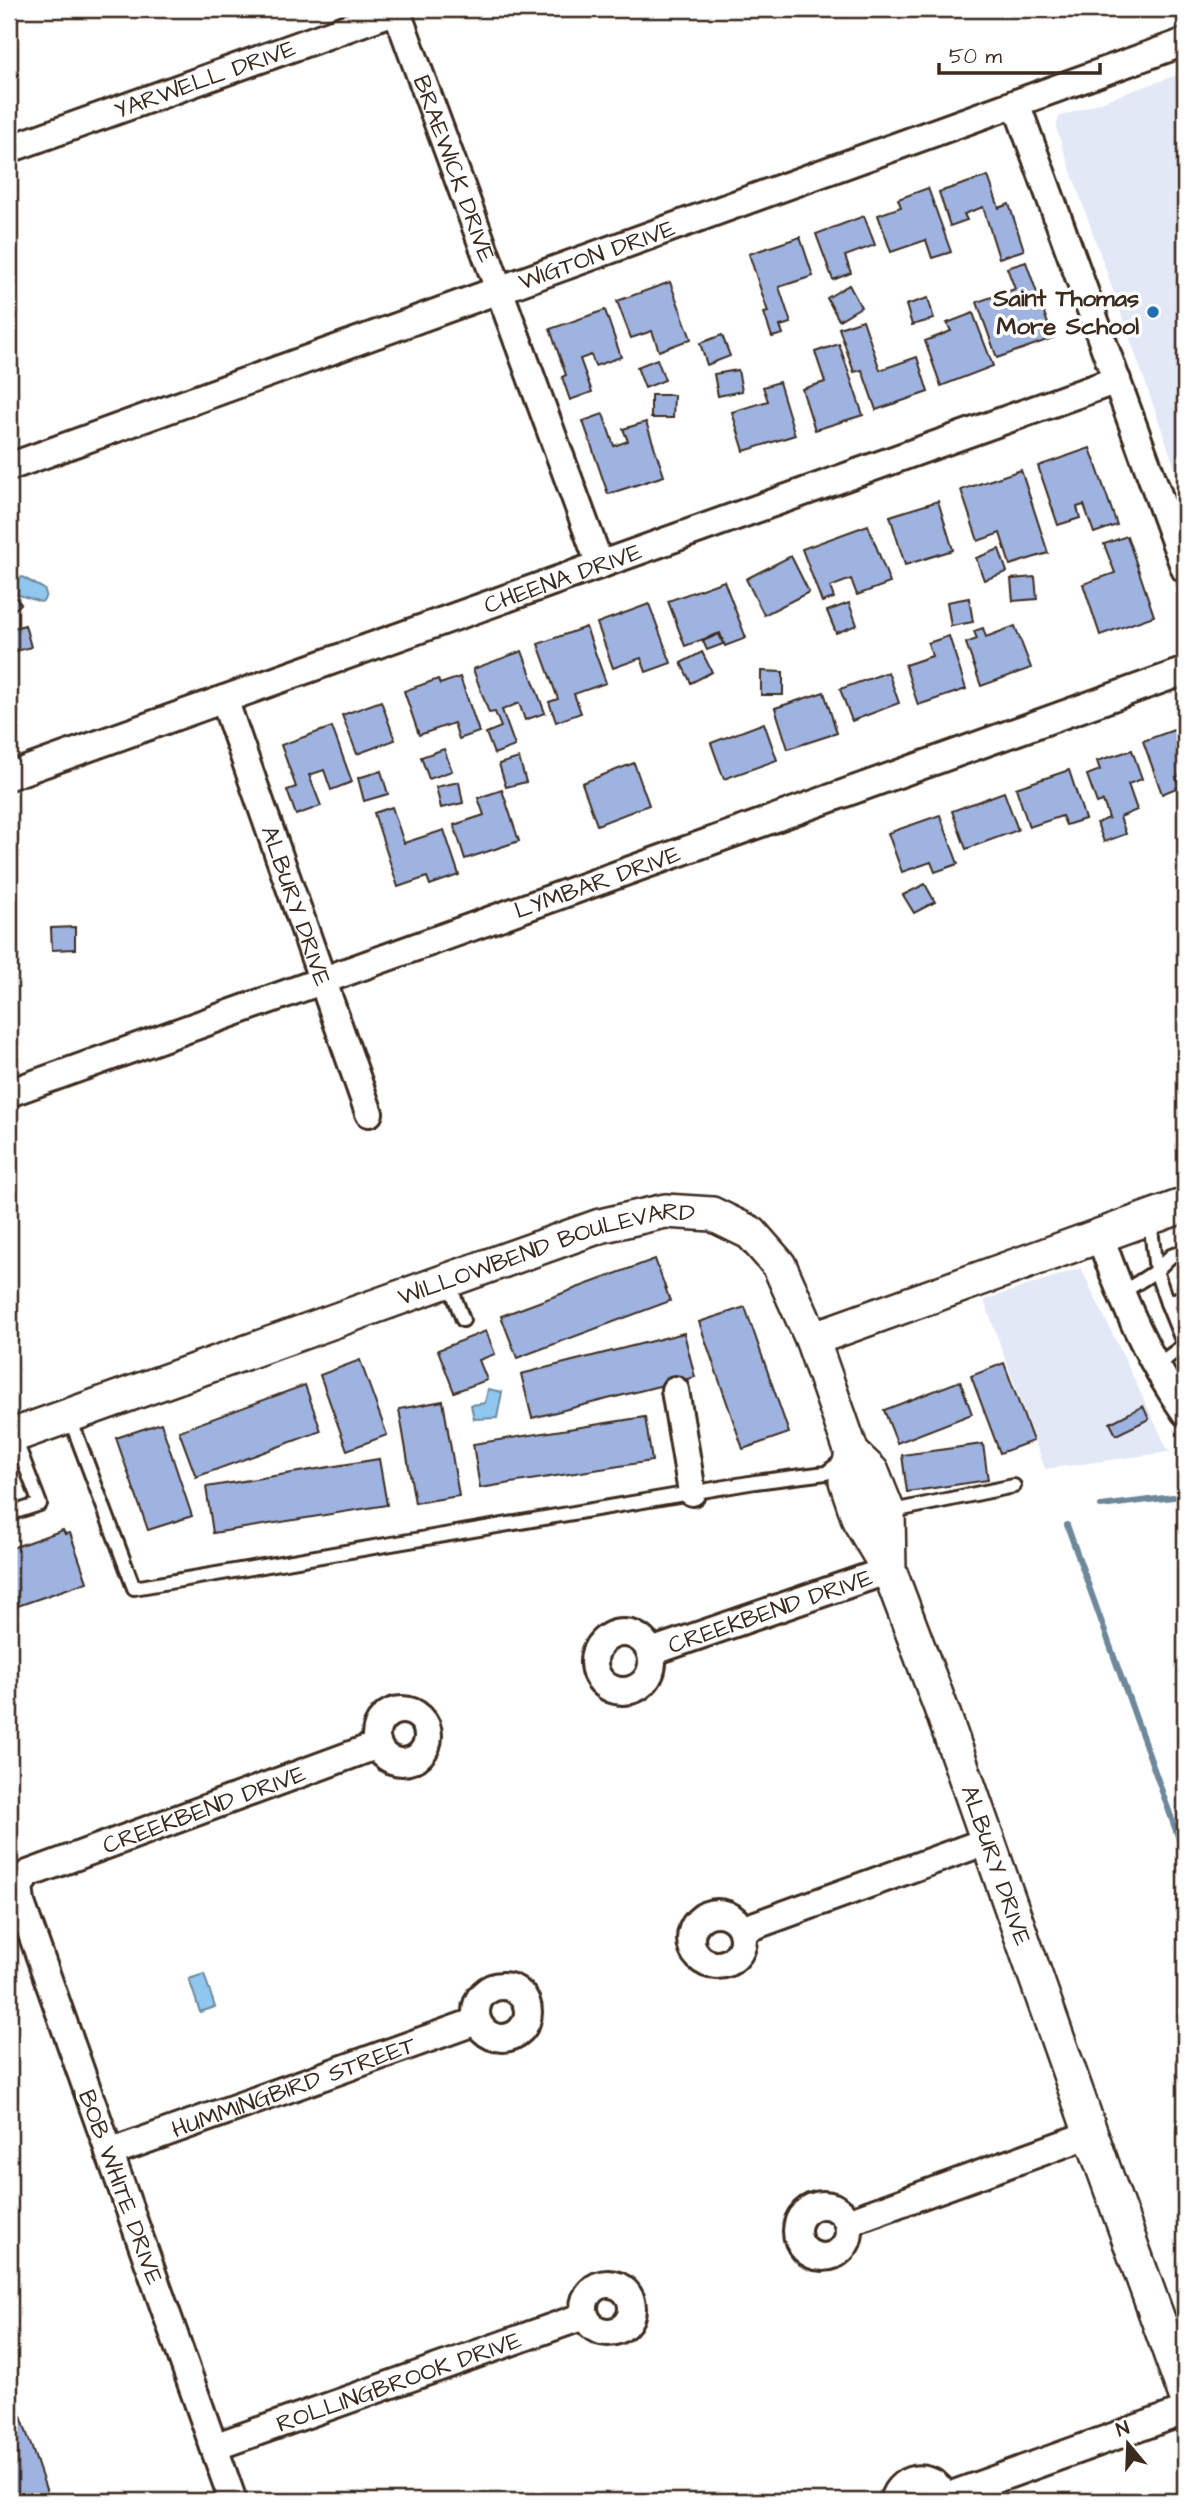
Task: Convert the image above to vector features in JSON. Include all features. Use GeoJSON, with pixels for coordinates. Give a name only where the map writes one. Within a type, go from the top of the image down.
{"type":"FeatureCollection","features":[{"type":"Feature","properties":{"kind":"street","name":"YARWELL DRIVE"},"geometry":{"type":"LineString","coordinates":[[9,149],[398,9]]}},
{"type":"Feature","properties":{"kind":"street","name":"BRAEWICK DRIVE"},"geometry":{"type":"LineString","coordinates":[[398,9],[600,565]]}},
{"type":"Feature","properties":{"kind":"street","name":"WIGTON DRIVE"},"geometry":{"type":"LineString","coordinates":[[9,467],[1185,42]]}},
{"type":"Feature","properties":{"kind":"street"},"geometry":{"type":"LineString","coordinates":[[1016,103],[1117,380],[1178,530],[1185,569]]}},
{"type":"Feature","properties":{"kind":"street","name":"CHEENA DRIVE"},"geometry":{"type":"LineString","coordinates":[[9,776],[1117,380]]}},
{"type":"Feature","properties":{"kind":"street","name":"LYMBAR DRIVE"},"geometry":{"type":"LineString","coordinates":[[9,1093],[1185,671]]}},
{"type":"Feature","properties":{"kind":"street","name":"ALBURY DRIVE"},"geometry":{"type":"LineString","coordinates":[[224,699],[369,1113]]}},
{"type":"Feature","properties":{"kind":"street"},"geometry":{"type":"LineString","coordinates":[[812,1339],[1185,1205]]}},
{"type":"Feature","properties":{"kind":"street","name":"WILLOWBEND BOULEVARD"},"geometry":{"type":"LineString","coordinates":[[11,1436],[600,1226],[664,1211],[712,1214],[751,1233],[779,1265],[812,1339]]}},
{"type":"Feature","properties":{"kind":"street"},"geometry":{"type":"LineString","coordinates":[[1100,1236],[1120,1294],[1155,1367],[1185,1412]]}},
{"type":"Feature","properties":{"kind":"street","name":"ALBURY DRIVE"},"geometry":{"type":"LineString","coordinates":[[812,1339],[852,1453],[872,1472],[888,1512],[889,1570],[944,1716],[1090,2134],[1185,2394]]}},
{"type":"Feature","properties":{"kind":"street"},"geometry":{"type":"LineString","coordinates":[[675,1390],[692,1492]]}},
{"type":"Feature","properties":{"kind":"street"},"geometry":{"type":"LineString","coordinates":[[852,1453],[846,1481],[859,1520],[889,1570]]}},
{"type":"Feature","properties":{"kind":"street","name":"CREEKBEND DRIVE"},"geometry":{"type":"LineString","coordinates":[[651,1652],[889,1570]]}},
{"type":"Feature","properties":{"kind":"street","name":"CREEKBEND DRIVE"},"geometry":{"type":"LineString","coordinates":[[28,1874],[378,1745]]}},
{"type":"Feature","properties":{"kind":"street"},"geometry":{"type":"LineString","coordinates":[[742,1930],[987,1841]]}},
{"type":"Feature","properties":{"kind":"street","name":"BOB WHITE DRIVE"},"geometry":{"type":"LineString","coordinates":[[28,1874],[19,1886],[21,1903],[233,2501]]}},
{"type":"Feature","properties":{"kind":"street","name":"HUMMINGBIRD STREET"},"geometry":{"type":"LineString","coordinates":[[109,2153],[477,2021]]}},
{"type":"Feature","properties":{"kind":"street"},"geometry":{"type":"LineString","coordinates":[[848,2222],[1090,2134]]}},
{"type":"Feature","properties":{"kind":"street","name":"ROLLINGBROOK DRIVE"},"geometry":{"type":"LineString","coordinates":[[214,2447],[584,2316]]}},
{"type":"Feature","properties":{"kind":"street"},"geometry":{"type":"LineString","coordinates":[[893,2501],[894,2494],[911,2480],[932,2481],[946,2499],[1185,2411]]}},
{"type":"Feature","properties":{"kind":"lane"},"geometry":{"type":"LineString","coordinates":[[1150,1218],[1156,1271],[1184,1345],[1155,1367]]}},
{"type":"Feature","properties":{"kind":"lane"},"geometry":{"type":"LineString","coordinates":[[1120,1294],[1156,1271],[1171,1256],[1185,1251]]}},
{"type":"Feature","properties":{"kind":"lane"},"geometry":{"type":"LineString","coordinates":[[448,1280],[463,1320]]}},
{"type":"Feature","properties":{"kind":"lane"},"geometry":{"type":"LineString","coordinates":[[1167,1303],[1185,1296]]}},
{"type":"Feature","properties":{"kind":"lane"},"geometry":{"type":"LineString","coordinates":[[69,1416],[134,1588],[692,1492],[826,1473],[852,1453]]}},
{"type":"Feature","properties":{"kind":"lane"},"geometry":{"type":"LineString","coordinates":[[9,1514],[40,1504],[11,1436]]}},
{"type":"Feature","properties":{"kind":"lane"},"geometry":{"type":"LineString","coordinates":[[888,1512],[1014,1486]]}},
{"type":"Feature","properties":{"kind":"shaded area","name":"Saint Thomas More School"},"geometry":{"type":"Polygon","coordinates":[[[1185,72],[1185,496],[1056,128],[1059,117],[1185,72]]]}},
{"type":"Feature","properties":{"kind":"shaded area"},"geometry":{"type":"Polygon","coordinates":[[[1081,1268],[1169,1452],[1045,1469],[984,1300],[1081,1268]]]}},
{"type":"Feature","properties":{"kind":"water"},"geometry":{"type":"Polygon","coordinates":[[[22,577],[44,589],[44,600],[41,602],[16,594],[15,580],[22,577]]]}},
{"type":"Feature","properties":{"kind":"water"},"geometry":{"type":"Polygon","coordinates":[[[488,1389],[502,1392],[497,1418],[474,1419],[471,1405],[485,1403],[488,1389]]]}},
{"type":"Feature","properties":{"kind":"water"},"geometry":{"type":"Polygon","coordinates":[[[204,1974],[215,2007],[200,2012],[189,1979],[204,1974]]]}},
{"type":"Feature","properties":{"kind":"building"},"geometry":{"type":"Polygon","coordinates":[[[988,176],[999,208],[1009,204],[1024,250],[999,258],[983,207],[964,214],[967,220],[950,226],[939,192],[988,176]]]}},
{"type":"Feature","properties":{"kind":"building"},"geometry":{"type":"Polygon","coordinates":[[[928,188],[951,252],[932,258],[926,240],[891,252],[878,215],[901,207],[898,199],[928,188]]]}},
{"type":"Feature","properties":{"kind":"building"},"geometry":{"type":"Polygon","coordinates":[[[864,216],[875,245],[845,256],[851,273],[833,280],[816,234],[864,216]]]}},
{"type":"Feature","properties":{"kind":"building"},"geometry":{"type":"Polygon","coordinates":[[[800,237],[813,276],[779,287],[791,323],[780,326],[783,334],[772,337],[764,313],[768,312],[749,254],[800,237]]]}},
{"type":"Feature","properties":{"kind":"building"},"geometry":{"type":"Polygon","coordinates":[[[1026,262],[1053,338],[997,358],[977,302],[1015,289],[1007,268],[1026,262]]]}},
{"type":"Feature","properties":{"kind":"building"},"geometry":{"type":"Polygon","coordinates":[[[670,282],[691,339],[659,351],[652,331],[631,338],[617,301],[670,282]]]}},
{"type":"Feature","properties":{"kind":"building"},"geometry":{"type":"Polygon","coordinates":[[[849,285],[861,307],[839,320],[827,298],[849,285]]]}},
{"type":"Feature","properties":{"kind":"building"},"geometry":{"type":"Polygon","coordinates":[[[928,298],[934,319],[912,325],[906,305],[928,298]]]}},
{"type":"Feature","properties":{"kind":"building"},"geometry":{"type":"Polygon","coordinates":[[[605,310],[621,357],[595,366],[591,355],[580,359],[592,392],[570,400],[562,377],[566,375],[550,329],[605,310]]]}},
{"type":"Feature","properties":{"kind":"building"},"geometry":{"type":"Polygon","coordinates":[[[973,313],[993,366],[941,386],[925,341],[951,331],[947,323],[973,313]]]}},
{"type":"Feature","properties":{"kind":"building"},"geometry":{"type":"Polygon","coordinates":[[[863,320],[880,370],[917,357],[928,392],[876,410],[862,370],[854,372],[839,328],[863,320]]]}},
{"type":"Feature","properties":{"kind":"building"},"geometry":{"type":"Polygon","coordinates":[[[722,335],[730,356],[707,365],[700,343],[722,335]]]}},
{"type":"Feature","properties":{"kind":"building"},"geometry":{"type":"Polygon","coordinates":[[[839,344],[863,415],[815,430],[802,389],[825,382],[815,352],[839,344]]]}},
{"type":"Feature","properties":{"kind":"building"},"geometry":{"type":"Polygon","coordinates":[[[657,359],[665,380],[645,388],[637,367],[657,359]]]}},
{"type":"Feature","properties":{"kind":"building"},"geometry":{"type":"Polygon","coordinates":[[[738,370],[742,391],[718,396],[714,374],[738,370]]]}},
{"type":"Feature","properties":{"kind":"building"},"geometry":{"type":"Polygon","coordinates":[[[779,382],[795,435],[744,451],[732,412],[768,401],[763,387],[779,382]]]}},
{"type":"Feature","properties":{"kind":"building"},"geometry":{"type":"Polygon","coordinates":[[[651,395],[674,395],[673,418],[651,418],[651,395]]]}},
{"type":"Feature","properties":{"kind":"building"},"geometry":{"type":"Polygon","coordinates":[[[603,414],[614,446],[628,441],[623,429],[646,422],[664,476],[608,494],[583,421],[603,414]]]}},
{"type":"Feature","properties":{"kind":"building"},"geometry":{"type":"Polygon","coordinates":[[[1090,448],[1117,525],[1094,533],[1084,505],[1077,507],[1080,518],[1058,525],[1038,466],[1090,448]]]}},
{"type":"Feature","properties":{"kind":"building"},"geometry":{"type":"Polygon","coordinates":[[[1021,470],[1048,553],[1010,565],[1000,533],[978,541],[961,490],[1021,470]]]}},
{"type":"Feature","properties":{"kind":"building"},"geometry":{"type":"Polygon","coordinates":[[[938,501],[953,550],[905,565],[890,516],[938,501]]]}},
{"type":"Feature","properties":{"kind":"building"},"geometry":{"type":"Polygon","coordinates":[[[868,525],[890,583],[857,595],[851,579],[830,587],[834,598],[822,602],[802,549],[868,525]]]}},
{"type":"Feature","properties":{"kind":"building"},"geometry":{"type":"Polygon","coordinates":[[[1127,536],[1154,616],[1100,635],[1083,584],[1115,573],[1104,544],[1127,536]]]}},
{"type":"Feature","properties":{"kind":"building"},"geometry":{"type":"Polygon","coordinates":[[[999,549],[1007,572],[984,580],[976,558],[999,549]]]}},
{"type":"Feature","properties":{"kind":"building"},"geometry":{"type":"Polygon","coordinates":[[[791,556],[809,592],[764,615],[746,579],[791,556]]]}},
{"type":"Feature","properties":{"kind":"building"},"geometry":{"type":"Polygon","coordinates":[[[1035,577],[1037,599],[1013,601],[1011,579],[1035,577]]]}},
{"type":"Feature","properties":{"kind":"building"},"geometry":{"type":"Polygon","coordinates":[[[724,581],[746,638],[725,646],[720,633],[685,646],[668,601],[724,581]]]}},
{"type":"Feature","properties":{"kind":"building"},"geometry":{"type":"Polygon","coordinates":[[[9,590],[21,604],[9,615],[9,590]]]}},
{"type":"Feature","properties":{"kind":"building"},"geometry":{"type":"Polygon","coordinates":[[[969,598],[973,622],[951,626],[947,602],[969,598]]]}},
{"type":"Feature","properties":{"kind":"building"},"geometry":{"type":"Polygon","coordinates":[[[849,603],[857,625],[836,633],[827,611],[849,603]]]}},
{"type":"Feature","properties":{"kind":"building"},"geometry":{"type":"Polygon","coordinates":[[[649,604],[671,663],[646,672],[641,658],[613,668],[597,623],[649,604]]]}},
{"type":"Feature","properties":{"kind":"building"},"geometry":{"type":"Polygon","coordinates":[[[25,625],[31,647],[9,653],[9,629],[25,625]]]}},
{"type":"Feature","properties":{"kind":"building"},"geometry":{"type":"Polygon","coordinates":[[[1015,626],[1031,668],[981,686],[966,643],[977,639],[974,631],[983,628],[986,637],[1015,626]]]}},
{"type":"Feature","properties":{"kind":"building"},"geometry":{"type":"Polygon","coordinates":[[[586,627],[606,683],[574,694],[581,713],[556,722],[549,702],[558,699],[538,644],[586,627]]]}},
{"type":"Feature","properties":{"kind":"building"},"geometry":{"type":"Polygon","coordinates":[[[719,634],[723,644],[707,650],[703,641],[719,634]]]}},
{"type":"Feature","properties":{"kind":"building"},"geometry":{"type":"Polygon","coordinates":[[[949,636],[966,689],[918,705],[905,665],[932,656],[928,643],[949,636]]]}},
{"type":"Feature","properties":{"kind":"building"},"geometry":{"type":"Polygon","coordinates":[[[522,651],[545,713],[525,720],[519,703],[502,710],[515,746],[494,754],[486,733],[501,727],[495,712],[489,713],[473,669],[522,651]]]}},
{"type":"Feature","properties":{"kind":"building"},"geometry":{"type":"Polygon","coordinates":[[[702,652],[712,672],[691,683],[681,663],[702,652]]]}},
{"type":"Feature","properties":{"kind":"building"},"geometry":{"type":"Polygon","coordinates":[[[761,671],[783,672],[783,695],[761,695],[761,671]]]}},
{"type":"Feature","properties":{"kind":"building"},"geometry":{"type":"Polygon","coordinates":[[[888,672],[899,703],[852,721],[840,689],[888,672]]]}},
{"type":"Feature","properties":{"kind":"building"},"geometry":{"type":"Polygon","coordinates":[[[460,677],[479,732],[459,739],[454,723],[419,735],[404,691],[438,679],[440,684],[460,677]]]}},
{"type":"Feature","properties":{"kind":"building"},"geometry":{"type":"Polygon","coordinates":[[[824,692],[837,733],[788,749],[775,708],[824,692]]]}},
{"type":"Feature","properties":{"kind":"building"},"geometry":{"type":"Polygon","coordinates":[[[381,701],[395,740],[357,754],[342,715],[381,701]]]}},
{"type":"Feature","properties":{"kind":"building"},"geometry":{"type":"Polygon","coordinates":[[[764,723],[777,760],[724,779],[711,743],[764,723]]]}},
{"type":"Feature","properties":{"kind":"building"},"geometry":{"type":"Polygon","coordinates":[[[1185,726],[1185,773],[1176,777],[1179,787],[1162,794],[1143,741],[1185,726]]]}},
{"type":"Feature","properties":{"kind":"building"},"geometry":{"type":"Polygon","coordinates":[[[332,727],[352,782],[331,790],[324,770],[309,775],[321,806],[296,815],[287,790],[296,787],[281,745],[332,727]]]}},
{"type":"Feature","properties":{"kind":"building"},"geometry":{"type":"Polygon","coordinates":[[[444,749],[452,771],[429,779],[421,757],[444,749]]]}},
{"type":"Feature","properties":{"kind":"building"},"geometry":{"type":"Polygon","coordinates":[[[1132,750],[1142,779],[1128,784],[1137,810],[1120,817],[1126,834],[1104,842],[1097,823],[1109,818],[1103,801],[1097,803],[1087,775],[1100,770],[1097,761],[1132,750]]]}},
{"type":"Feature","properties":{"kind":"building"},"geometry":{"type":"Polygon","coordinates":[[[519,758],[526,782],[506,787],[499,764],[519,758]]]}},
{"type":"Feature","properties":{"kind":"building"},"geometry":{"type":"Polygon","coordinates":[[[634,763],[649,805],[597,825],[582,783],[634,763]]]}},
{"type":"Feature","properties":{"kind":"building"},"geometry":{"type":"Polygon","coordinates":[[[1069,770],[1085,819],[1066,825],[1062,816],[1029,827],[1016,788],[1069,770]]]}},
{"type":"Feature","properties":{"kind":"building"},"geometry":{"type":"Polygon","coordinates":[[[381,771],[388,794],[364,801],[358,778],[381,771]]]}},
{"type":"Feature","properties":{"kind":"building"},"geometry":{"type":"Polygon","coordinates":[[[459,782],[463,803],[441,808],[436,787],[459,782]]]}},
{"type":"Feature","properties":{"kind":"building"},"geometry":{"type":"Polygon","coordinates":[[[502,790],[519,841],[465,859],[454,825],[484,815],[478,798],[502,790]]]}},
{"type":"Feature","properties":{"kind":"building"},"geometry":{"type":"Polygon","coordinates":[[[1004,792],[1018,830],[966,849],[952,811],[1004,792]]]}},
{"type":"Feature","properties":{"kind":"building"},"geometry":{"type":"Polygon","coordinates":[[[392,807],[404,843],[444,830],[459,875],[430,885],[427,877],[398,887],[374,813],[392,807]]]}},
{"type":"Feature","properties":{"kind":"building"},"geometry":{"type":"Polygon","coordinates":[[[940,815],[958,864],[935,872],[931,862],[902,872],[888,833],[940,815]]]}},
{"type":"Feature","properties":{"kind":"building"},"geometry":{"type":"Polygon","coordinates":[[[925,884],[935,902],[914,913],[903,895],[925,884]]]}},
{"type":"Feature","properties":{"kind":"building"},"geometry":{"type":"Polygon","coordinates":[[[75,927],[75,949],[52,950],[51,928],[75,927]]]}},
{"type":"Feature","properties":{"kind":"building"},"geometry":{"type":"Polygon","coordinates":[[[655,1259],[670,1301],[517,1358],[501,1316],[655,1259]]]}},
{"type":"Feature","properties":{"kind":"building"},"geometry":{"type":"Polygon","coordinates":[[[745,1307],[789,1433],[743,1449],[699,1322],[745,1307]]]}},
{"type":"Feature","properties":{"kind":"building"},"geometry":{"type":"Polygon","coordinates":[[[486,1331],[495,1354],[479,1360],[487,1380],[454,1392],[438,1350],[486,1331]]]}},
{"type":"Feature","properties":{"kind":"building"},"geometry":{"type":"Polygon","coordinates":[[[684,1333],[695,1377],[532,1418],[521,1374],[684,1333]]]}},
{"type":"Feature","properties":{"kind":"building"},"geometry":{"type":"Polygon","coordinates":[[[360,1360],[387,1435],[347,1450],[320,1375],[360,1360]]]}},
{"type":"Feature","properties":{"kind":"building"},"geometry":{"type":"Polygon","coordinates":[[[1004,1363],[1033,1441],[1000,1453],[971,1376],[1004,1363]]]}},
{"type":"Feature","properties":{"kind":"building"},"geometry":{"type":"Polygon","coordinates":[[[960,1381],[972,1414],[897,1443],[884,1410],[960,1381]]]}},
{"type":"Feature","properties":{"kind":"building"},"geometry":{"type":"Polygon","coordinates":[[[305,1385],[321,1431],[196,1477],[179,1431],[305,1385]]]}},
{"type":"Feature","properties":{"kind":"building"},"geometry":{"type":"Polygon","coordinates":[[[443,1401],[459,1496],[415,1503],[399,1409],[443,1401]]]}},
{"type":"Feature","properties":{"kind":"building"},"geometry":{"type":"Polygon","coordinates":[[[1143,1406],[1149,1419],[1116,1435],[1110,1423],[1143,1406]]]}},
{"type":"Feature","properties":{"kind":"building"},"geometry":{"type":"Polygon","coordinates":[[[645,1417],[652,1461],[480,1488],[473,1444],[645,1417]]]}},
{"type":"Feature","properties":{"kind":"building"},"geometry":{"type":"Polygon","coordinates":[[[161,1423],[192,1516],[148,1530],[116,1438],[161,1423]]]}},
{"type":"Feature","properties":{"kind":"building"},"geometry":{"type":"Polygon","coordinates":[[[983,1444],[988,1480],[907,1492],[902,1455],[983,1444]]]}},
{"type":"Feature","properties":{"kind":"building"},"geometry":{"type":"Polygon","coordinates":[[[379,1459],[387,1505],[213,1533],[206,1487],[379,1459]]]}},
{"type":"Feature","properties":{"kind":"building"},"geometry":{"type":"Polygon","coordinates":[[[63,1530],[65,1534],[70,1533],[87,1582],[9,1609],[9,1549],[63,1530]]]}},
{"type":"Feature","properties":{"kind":"building"},"geometry":{"type":"Polygon","coordinates":[[[9,2381],[50,2501],[9,2501],[9,2381]]]}},
{"type":"Feature","properties":{"kind":"waterway"},"geometry":{"type":"LineString","coordinates":[[1101,1506],[1173,1497]]}},
{"type":"Feature","properties":{"kind":"waterway"},"geometry":{"type":"LineString","coordinates":[[1067,1525],[1185,1856]]}},
{"type":"Feature","properties":{"kind":"place","name":"Saint Thomas More School"},"geometry":{"type":"Point","coordinates":[1153,312]}}]}
